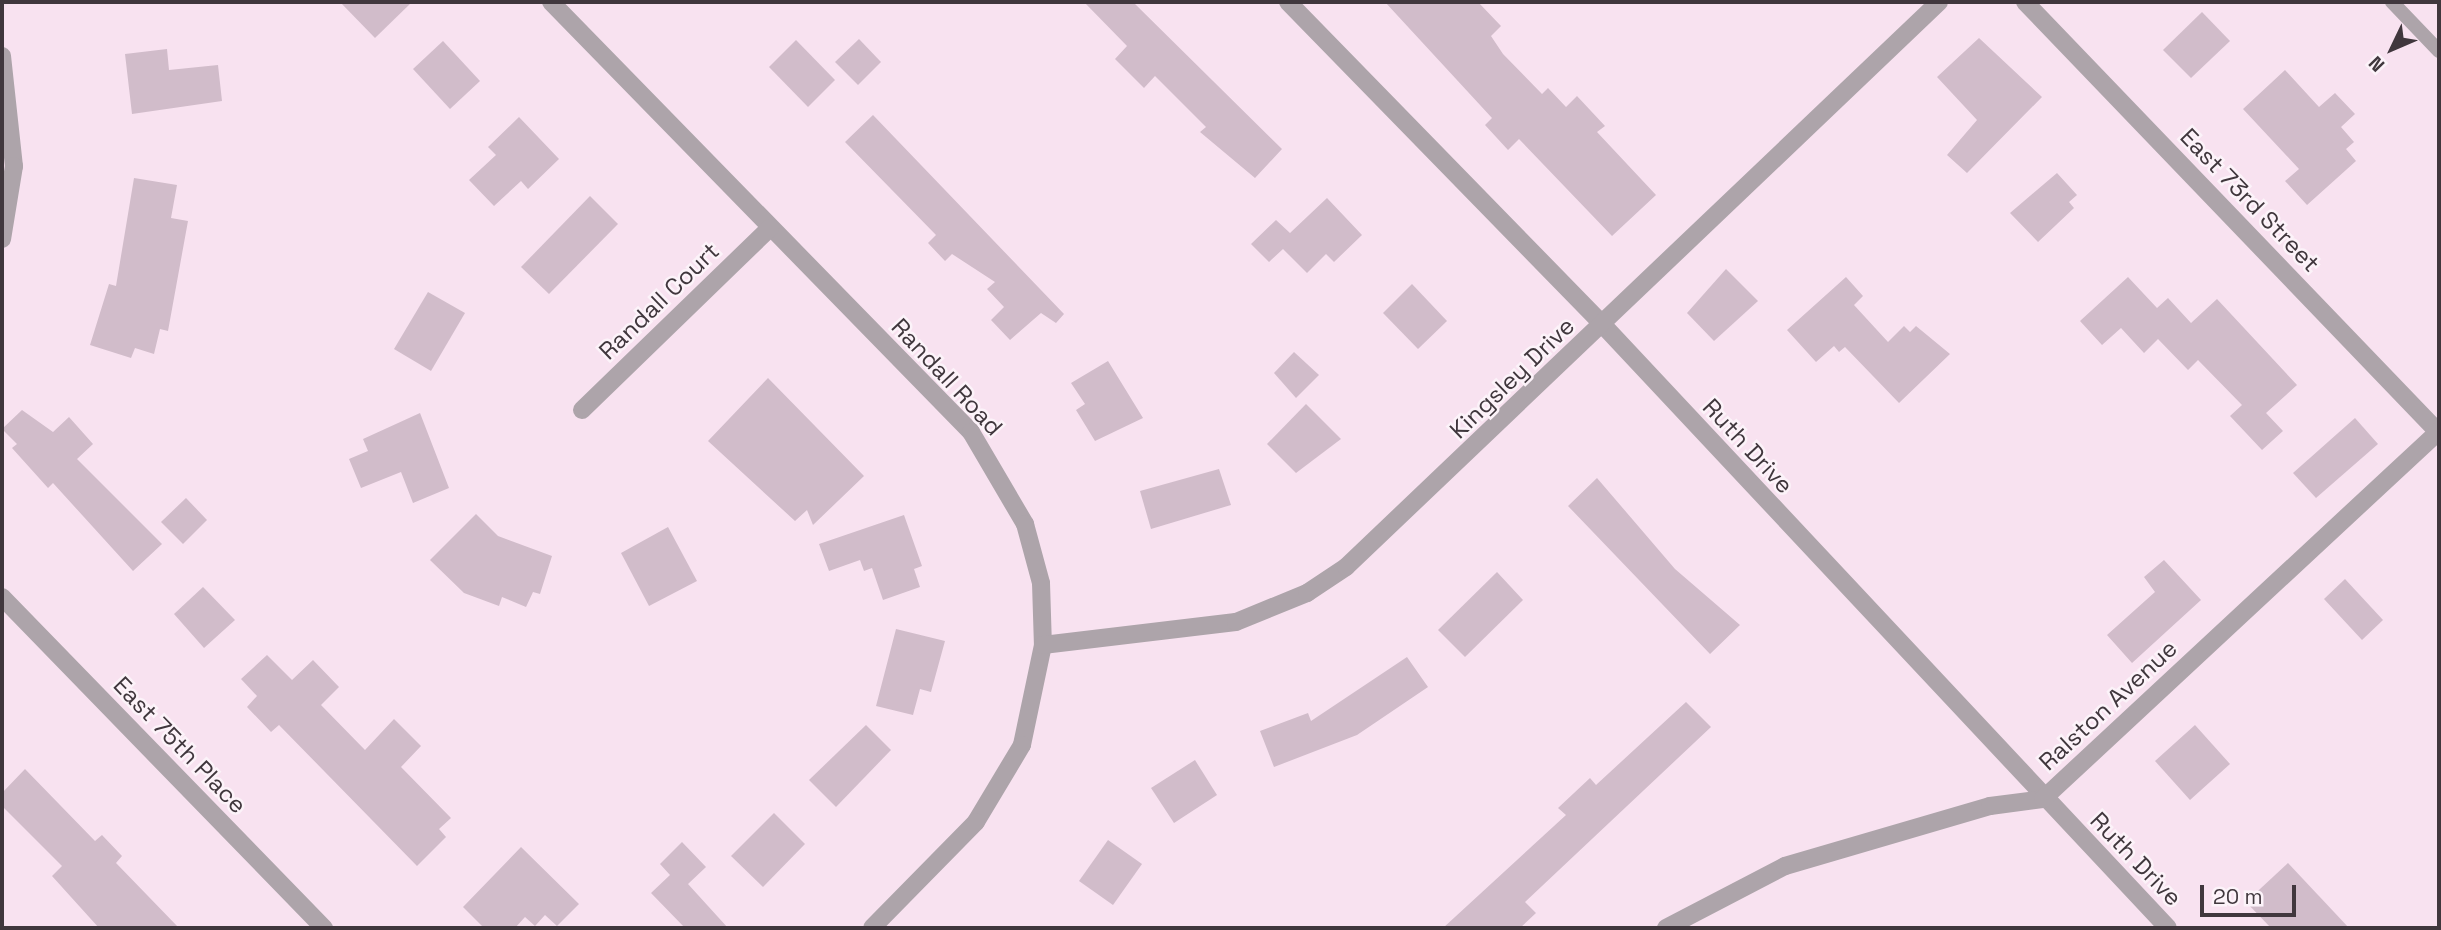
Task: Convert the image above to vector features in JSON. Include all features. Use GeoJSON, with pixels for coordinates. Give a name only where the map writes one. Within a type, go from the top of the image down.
{"type":"FeatureCollection","features":[{"type":"Feature","properties":{"kind":"street","name":"Randall Road"},"geometry":{"type":"LineString","coordinates":[[551,2],[971,432],[1005,483],[1041,583],[1043,645],[1032,717],[1001,786],[967,833],[872,928]]}},
{"type":"Feature","properties":{"kind":"street","name":"Ruth Drive"},"geometry":{"type":"LineString","coordinates":[[1288,2],[1603,325],[2043,799],[2168,928]]}},
{"type":"Feature","properties":{"kind":"street","name":"Kingsley Drive"},"geometry":{"type":"LineString","coordinates":[[1043,645],[1206,628],[1307,593],[1370,547],[1939,2]]}},
{"type":"Feature","properties":{"kind":"street","name":"East 73rd Street"},"geometry":{"type":"LineString","coordinates":[[2025,2],[2439,432]]}},
{"type":"Feature","properties":{"kind":"street"},"geometry":{"type":"LineString","coordinates":[[2,57],[14,166],[2,239]]}},
{"type":"Feature","properties":{"kind":"street","name":"Randall Court"},"geometry":{"type":"LineString","coordinates":[[582,410],[770,228]]}},
{"type":"Feature","properties":{"kind":"street","name":"Ralston Avenue"},"geometry":{"type":"LineString","coordinates":[[1666,928],[1785,866],[1990,806],[2043,799],[2439,432]]}},
{"type":"Feature","properties":{"kind":"street","name":"East 75th Place"},"geometry":{"type":"LineString","coordinates":[[2,597],[324,928]]}},
{"type":"Feature","properties":{"kind":"lane"},"geometry":{"type":"LineString","coordinates":[[2392,2],[2439,51]]}},
{"type":"Feature","properties":{"kind":"building"},"geometry":{"type":"Polygon","coordinates":[[[340,2],[412,2],[375,38],[340,2]]]}},
{"type":"Feature","properties":{"kind":"building"},"geometry":{"type":"Polygon","coordinates":[[[1084,2],[1133,2],[1282,149],[1255,178],[1200,132],[1206,127],[1155,76],[1144,88],[1115,59],[1127,46],[1084,2]]]}},
{"type":"Feature","properties":{"kind":"building"},"geometry":{"type":"Polygon","coordinates":[[[1385,2],[1478,2],[1501,26],[1491,36],[1503,54],[1542,94],[1548,88],[1566,107],[1577,96],[1605,126],[1597,132],[1656,195],[1612,236],[1519,139],[1508,150],[1485,125],[1492,118],[1385,2]]]}},
{"type":"Feature","properties":{"kind":"building"},"geometry":{"type":"Polygon","coordinates":[[[2202,12],[2230,41],[2191,78],[2163,50],[2202,12]]]}},
{"type":"Feature","properties":{"kind":"building"},"geometry":{"type":"Polygon","coordinates":[[[1979,38],[2042,97],[1967,173],[1947,155],[1977,120],[1937,77],[1979,38]]]}},
{"type":"Feature","properties":{"kind":"building"},"geometry":{"type":"Polygon","coordinates":[[[859,39],[881,62],[858,85],[835,62],[859,39]]]}},
{"type":"Feature","properties":{"kind":"building"},"geometry":{"type":"Polygon","coordinates":[[[796,40],[835,80],[808,107],[769,67],[796,40]]]}},
{"type":"Feature","properties":{"kind":"building"},"geometry":{"type":"Polygon","coordinates":[[[443,41],[480,81],[450,109],[413,69],[443,41]]]}},
{"type":"Feature","properties":{"kind":"building"},"geometry":{"type":"Polygon","coordinates":[[[167,49],[169,70],[218,65],[222,101],[132,114],[125,54],[167,49]]]}},
{"type":"Feature","properties":{"kind":"building"},"geometry":{"type":"Polygon","coordinates":[[[2285,70],[2319,107],[2335,93],[2355,114],[2341,127],[2354,142],[2346,149],[2356,161],[2307,205],[2285,181],[2299,169],[2243,109],[2285,70]]]}},
{"type":"Feature","properties":{"kind":"building"},"geometry":{"type":"Polygon","coordinates":[[[873,115],[1064,314],[1056,323],[1041,313],[1010,340],[991,320],[1004,307],[987,289],[995,282],[952,254],[945,261],[928,243],[936,235],[845,142],[873,115]]]}},
{"type":"Feature","properties":{"kind":"building"},"geometry":{"type":"Polygon","coordinates":[[[519,117],[559,159],[528,189],[521,181],[494,206],[469,180],[496,155],[488,147],[519,117]]]}},
{"type":"Feature","properties":{"kind":"building"},"geometry":{"type":"Polygon","coordinates":[[[2057,173],[2077,195],[2069,202],[2074,208],[2038,242],[2010,213],[2057,173]]]}},
{"type":"Feature","properties":{"kind":"building"},"geometry":{"type":"Polygon","coordinates":[[[134,178],[177,185],[171,218],[188,221],[168,331],[160,329],[154,354],[135,348],[131,358],[90,345],[109,284],[116,286],[134,178]]]}},
{"type":"Feature","properties":{"kind":"building"},"geometry":{"type":"Polygon","coordinates":[[[590,196],[618,224],[549,294],[521,267],[590,196]]]}},
{"type":"Feature","properties":{"kind":"building"},"geometry":{"type":"Polygon","coordinates":[[[1327,198],[1362,235],[1334,262],[1326,254],[1307,273],[1283,249],[1269,262],[1251,244],[1276,220],[1290,233],[1327,198]]]}},
{"type":"Feature","properties":{"kind":"building"},"geometry":{"type":"Polygon","coordinates":[[[1726,269],[1758,301],[1714,341],[1687,313],[1726,269]]]}},
{"type":"Feature","properties":{"kind":"building"},"geometry":{"type":"Polygon","coordinates":[[[1846,277],[1863,296],[1854,305],[1888,342],[1904,326],[1910,332],[1916,326],[1950,354],[1899,403],[1845,347],[1839,352],[1834,346],[1816,362],[1787,330],[1846,277]]]}},
{"type":"Feature","properties":{"kind":"building"},"geometry":{"type":"Polygon","coordinates":[[[2128,277],[2157,308],[2168,298],[2191,323],[2217,299],[2297,385],[2266,413],[2283,431],[2262,450],[2230,416],[2242,405],[2198,360],[2188,370],[2158,339],[2144,353],[2121,328],[2102,345],[2080,321],[2128,277]]]}},
{"type":"Feature","properties":{"kind":"building"},"geometry":{"type":"Polygon","coordinates":[[[1412,284],[1447,321],[1418,349],[1383,313],[1412,284]]]}},
{"type":"Feature","properties":{"kind":"building"},"geometry":{"type":"Polygon","coordinates":[[[428,292],[465,313],[431,371],[394,349],[428,292]]]}},
{"type":"Feature","properties":{"kind":"building"},"geometry":{"type":"Polygon","coordinates":[[[1294,352],[1319,375],[1296,398],[1274,373],[1294,352]]]}},
{"type":"Feature","properties":{"kind":"building"},"geometry":{"type":"Polygon","coordinates":[[[1108,361],[1143,418],[1095,441],[1076,410],[1085,404],[1071,383],[1108,361]]]}},
{"type":"Feature","properties":{"kind":"building"},"geometry":{"type":"Polygon","coordinates":[[[768,378],[864,476],[813,525],[807,510],[795,521],[708,441],[768,378]]]}},
{"type":"Feature","properties":{"kind":"building"},"geometry":{"type":"Polygon","coordinates":[[[1306,404],[1341,439],[1296,473],[1267,444],[1306,404]]]}},
{"type":"Feature","properties":{"kind":"building"},"geometry":{"type":"Polygon","coordinates":[[[22,410],[53,432],[69,417],[93,444],[77,459],[162,544],[133,571],[53,483],[48,488],[12,448],[17,444],[2,429],[22,410]]]}},
{"type":"Feature","properties":{"kind":"building"},"geometry":{"type":"Polygon","coordinates":[[[420,413],[449,488],[413,503],[401,472],[361,488],[349,459],[368,451],[363,439],[420,413]]]}},
{"type":"Feature","properties":{"kind":"building"},"geometry":{"type":"Polygon","coordinates":[[[2355,418],[2378,444],[2316,498],[2293,473],[2355,418]]]}},
{"type":"Feature","properties":{"kind":"building"},"geometry":{"type":"Polygon","coordinates":[[[1219,469],[1231,505],[1151,529],[1140,491],[1219,469]]]}},
{"type":"Feature","properties":{"kind":"building"},"geometry":{"type":"Polygon","coordinates":[[[1597,478],[1675,569],[1740,625],[1710,654],[1568,506],[1597,478]]]}},
{"type":"Feature","properties":{"kind":"building"},"geometry":{"type":"Polygon","coordinates":[[[186,498],[207,520],[183,544],[161,522],[186,498]]]}},
{"type":"Feature","properties":{"kind":"building"},"geometry":{"type":"Polygon","coordinates":[[[476,514],[498,536],[552,556],[540,594],[533,592],[526,607],[502,597],[499,606],[464,593],[430,560],[476,514]]]}},
{"type":"Feature","properties":{"kind":"building"},"geometry":{"type":"Polygon","coordinates":[[[904,515],[922,566],[914,569],[920,587],[883,600],[872,568],[864,571],[860,560],[829,571],[819,544],[904,515]]]}},
{"type":"Feature","properties":{"kind":"building"},"geometry":{"type":"Polygon","coordinates":[[[668,527],[697,581],[649,606],[621,553],[668,527]]]}},
{"type":"Feature","properties":{"kind":"building"},"geometry":{"type":"Polygon","coordinates":[[[2164,560],[2201,600],[2132,663],[2107,635],[2155,592],[2144,577],[2164,560]]]}},
{"type":"Feature","properties":{"kind":"building"},"geometry":{"type":"Polygon","coordinates":[[[1497,572],[1523,600],[1465,657],[1438,630],[1497,572]]]}},
{"type":"Feature","properties":{"kind":"building"},"geometry":{"type":"Polygon","coordinates":[[[2345,579],[2383,620],[2362,640],[2324,599],[2345,579]]]}},
{"type":"Feature","properties":{"kind":"building"},"geometry":{"type":"Polygon","coordinates":[[[203,587],[235,620],[204,648],[174,614],[203,587]]]}},
{"type":"Feature","properties":{"kind":"building"},"geometry":{"type":"Polygon","coordinates":[[[896,629],[945,641],[931,692],[920,689],[913,715],[876,706],[896,629]]]}},
{"type":"Feature","properties":{"kind":"building"},"geometry":{"type":"Polygon","coordinates":[[[267,655],[292,680],[313,660],[339,687],[321,705],[365,750],[394,719],[421,746],[401,767],[451,818],[439,829],[446,837],[417,866],[279,725],[271,732],[247,707],[257,696],[241,679],[267,655]]]}},
{"type":"Feature","properties":{"kind":"building"},"geometry":{"type":"Polygon","coordinates":[[[1407,657],[1428,687],[1357,735],[1274,767],[1260,731],[1308,713],[1311,721],[1407,657]]]}},
{"type":"Feature","properties":{"kind":"building"},"geometry":{"type":"Polygon","coordinates":[[[1686,702],[1711,727],[1525,902],[1536,913],[1520,928],[1443,928],[1566,815],[1558,808],[1590,778],[1596,785],[1686,702]]]}},
{"type":"Feature","properties":{"kind":"building"},"geometry":{"type":"Polygon","coordinates":[[[866,725],[891,750],[836,807],[809,780],[866,725]]]}},
{"type":"Feature","properties":{"kind":"building"},"geometry":{"type":"Polygon","coordinates":[[[2195,725],[2230,764],[2190,800],[2155,761],[2195,725]]]}},
{"type":"Feature","properties":{"kind":"building"},"geometry":{"type":"Polygon","coordinates":[[[1195,760],[1217,795],[1174,823],[1151,788],[1195,760]]]}},
{"type":"Feature","properties":{"kind":"building"},"geometry":{"type":"Polygon","coordinates":[[[25,769],[95,841],[102,835],[122,856],[116,863],[179,928],[99,928],[52,876],[62,866],[2,806],[2,793],[25,769]]]}},
{"type":"Feature","properties":{"kind":"building"},"geometry":{"type":"Polygon","coordinates":[[[774,813],[805,844],[763,887],[731,856],[774,813]]]}},
{"type":"Feature","properties":{"kind":"building"},"geometry":{"type":"Polygon","coordinates":[[[1108,840],[1142,864],[1113,905],[1079,881],[1108,840]]]}},
{"type":"Feature","properties":{"kind":"building"},"geometry":{"type":"Polygon","coordinates":[[[682,842],[706,867],[688,884],[728,928],[685,928],[651,893],[670,875],[660,864],[682,842]]]}},
{"type":"Feature","properties":{"kind":"building"},"geometry":{"type":"Polygon","coordinates":[[[521,847],[579,904],[557,926],[545,915],[535,926],[525,917],[515,928],[484,928],[463,907],[521,847]]]}},
{"type":"Feature","properties":{"kind":"building"},"geometry":{"type":"Polygon","coordinates":[[[2288,863],[2349,928],[2271,928],[2246,902],[2288,863]]]}}]}
